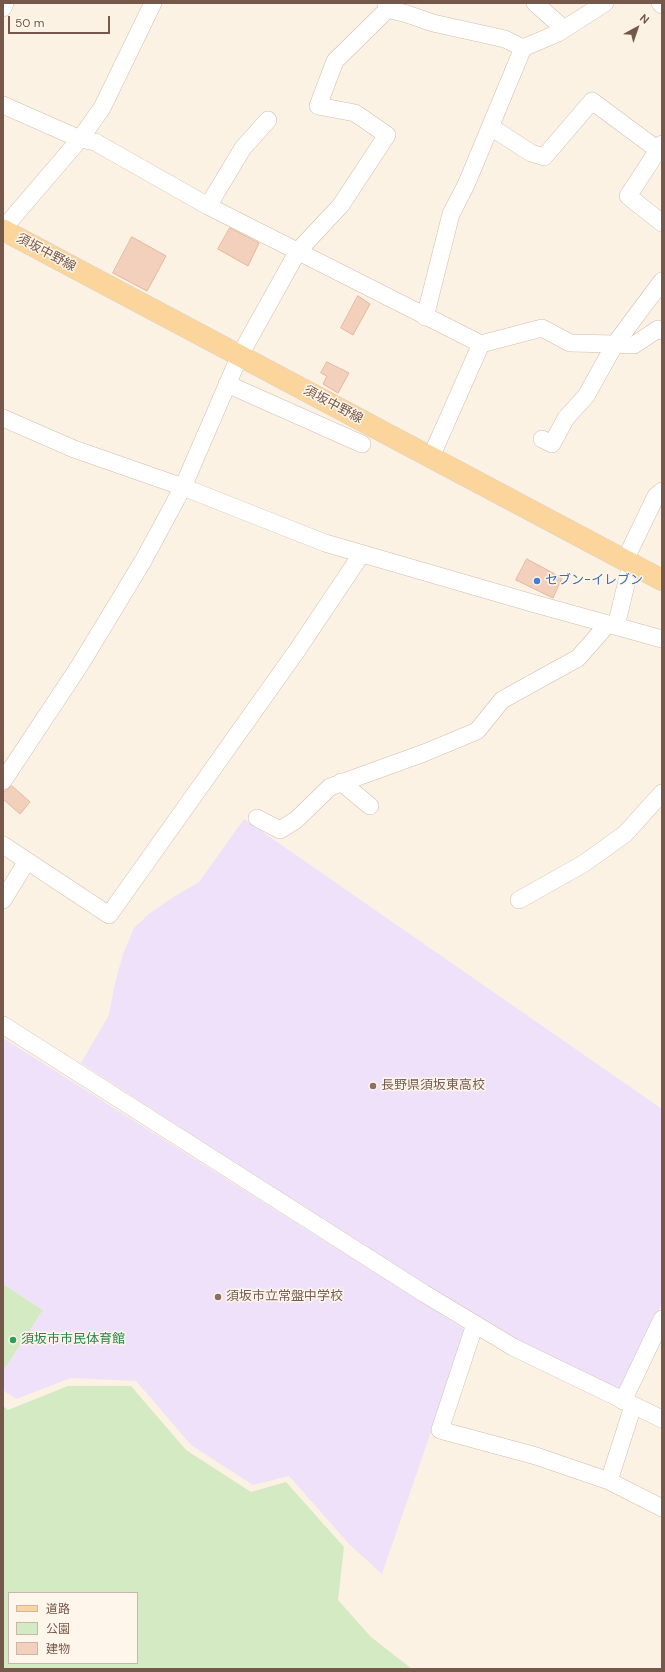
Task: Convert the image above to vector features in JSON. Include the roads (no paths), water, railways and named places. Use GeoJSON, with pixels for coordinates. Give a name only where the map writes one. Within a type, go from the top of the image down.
{"type":"FeatureCollection","features":[{"type":"Feature","properties":{"kind":"main road","name":"須坂中野線"},"geometry":{"type":"LineString","coordinates":[[3,230],[662,580]]}},
{"type":"Feature","properties":{"kind":"street"},"geometry":{"type":"LineString","coordinates":[[3,8],[5,3]]}},
{"type":"Feature","properties":{"kind":"street"},"geometry":{"type":"LineString","coordinates":[[3,230],[80,139],[102,108],[153,3]]}},
{"type":"Feature","properties":{"kind":"street"},"geometry":{"type":"LineString","coordinates":[[535,3],[564,29]]}},
{"type":"Feature","properties":{"kind":"street"},"geometry":{"type":"LineString","coordinates":[[425,317],[451,214],[491,127],[523,48],[564,29],[605,3]]}},
{"type":"Feature","properties":{"kind":"street"},"geometry":{"type":"LineString","coordinates":[[3,781],[80,665],[139,568],[182,487],[240,355],[298,251],[341,205],[387,135],[355,113],[318,106],[335,61],[387,6],[433,23],[505,39],[523,48]]}},
{"type":"Feature","properties":{"kind":"street"},"geometry":{"type":"LineString","coordinates":[[491,127],[531,153],[544,157],[592,102],[660,147],[628,196],[662,223]]}},
{"type":"Feature","properties":{"kind":"street"},"geometry":{"type":"LineString","coordinates":[[3,105],[80,139],[95,142],[208,206],[481,344],[542,328],[570,344],[634,345],[658,330],[662,331]]}},
{"type":"Feature","properties":{"kind":"street"},"geometry":{"type":"LineString","coordinates":[[208,206],[243,148],[268,120]]}},
{"type":"Feature","properties":{"kind":"street"},"geometry":{"type":"LineString","coordinates":[[542,439],[552,444],[566,418],[586,396],[615,344],[662,281]]}},
{"type":"Feature","properties":{"kind":"street"},"geometry":{"type":"LineString","coordinates":[[431,457],[481,344]]}},
{"type":"Feature","properties":{"kind":"street"},"geometry":{"type":"LineString","coordinates":[[227,384],[362,444]]}},
{"type":"Feature","properties":{"kind":"street"},"geometry":{"type":"LineString","coordinates":[[3,418],[74,449],[182,487],[325,543],[361,555],[662,639]]}},
{"type":"Feature","properties":{"kind":"street"},"geometry":{"type":"LineString","coordinates":[[257,818],[280,830],[296,820],[330,787],[424,753],[478,731],[502,700],[578,658],[612,625],[628,562],[656,496],[662,491]]}},
{"type":"Feature","properties":{"kind":"street"},"geometry":{"type":"LineString","coordinates":[[3,845],[109,915],[298,649],[361,555]]}},
{"type":"Feature","properties":{"kind":"street"},"geometry":{"type":"LineString","coordinates":[[341,782],[370,806]]}},
{"type":"Feature","properties":{"kind":"street"},"geometry":{"type":"LineString","coordinates":[[519,900],[583,864],[625,834],[662,793]]}},
{"type":"Feature","properties":{"kind":"street"},"geometry":{"type":"LineString","coordinates":[[3,900],[27,861]]}},
{"type":"Feature","properties":{"kind":"street"},"geometry":{"type":"LineString","coordinates":[[3,1025],[474,1324],[513,1347],[662,1419]]}},
{"type":"Feature","properties":{"kind":"street"},"geometry":{"type":"LineString","coordinates":[[474,1324],[440,1430],[536,1456],[609,1481],[662,1508]]}},
{"type":"Feature","properties":{"kind":"street"},"geometry":{"type":"LineString","coordinates":[[609,1481],[628,1403],[661,1324]]}},
{"type":"Feature","properties":{"kind":"place","name":"セブン-イレブン"},"geometry":{"type":"Point","coordinates":[537,581]}},
{"type":"Feature","properties":{"kind":"place","name":"長野県須坂東高校"},"geometry":{"type":"Point","coordinates":[373,1086]}},
{"type":"Feature","properties":{"kind":"place","name":"須坂市立常盤中学校"},"geometry":{"type":"Point","coordinates":[218,1297]}},
{"type":"Feature","properties":{"kind":"place","name":"須坂市市民体育館"},"geometry":{"type":"Point","coordinates":[13,1340]}}]}
